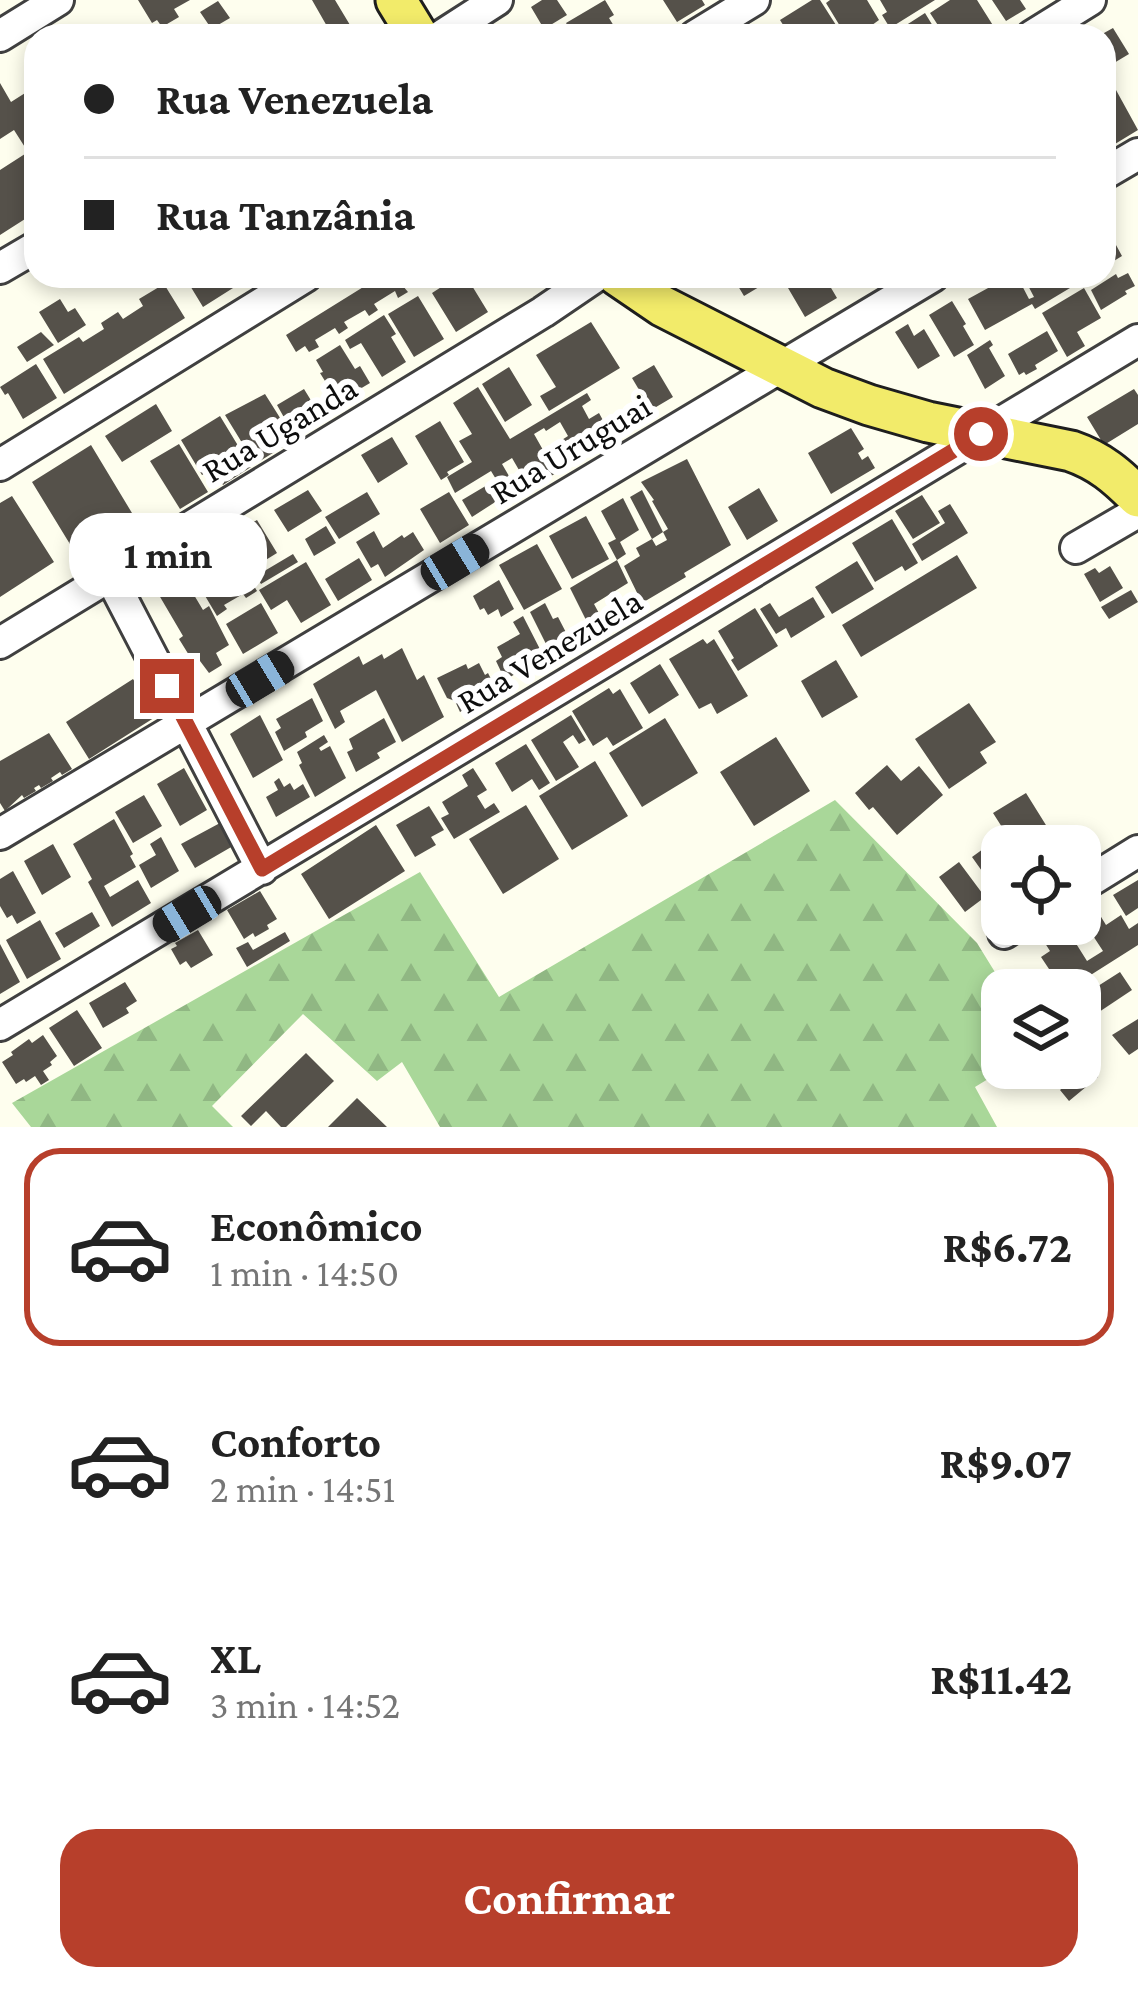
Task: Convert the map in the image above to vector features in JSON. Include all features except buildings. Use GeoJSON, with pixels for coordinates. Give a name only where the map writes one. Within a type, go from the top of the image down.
{"type":"FeatureCollection","features":[{"type":"Feature","properties":{"kind":"main road"},"geometry":{"type":"LineString","coordinates":[[636,288],[779,368],[869,405],[1091,458],[1138,497]]}},
{"type":"Feature","properties":{"kind":"street"},"geometry":{"type":"LineString","coordinates":[[0,36],[58,0]]}},
{"type":"Feature","properties":{"kind":"street"},"geometry":{"type":"LineString","coordinates":[[460,24],[497,0]]}},
{"type":"Feature","properties":{"kind":"street"},"geometry":{"type":"LineString","coordinates":[[715,24],[754,0]]}},
{"type":"Feature","properties":{"kind":"street"},"geometry":{"type":"LineString","coordinates":[[1051,24],[1090,0]]}},
{"type":"Feature","properties":{"kind":"street"},"geometry":{"type":"LineString","coordinates":[[0,464],[286,288]]}},
{"type":"Feature","properties":{"kind":"street","name":"Rua Uganda"},"geometry":{"type":"LineString","coordinates":[[0,644],[543,312],[599,288]]}},
{"type":"Feature","properties":{"kind":"street","name":"Rua Uruguai"},"geometry":{"type":"LineString","coordinates":[[0,834],[913,288]]}},
{"type":"Feature","properties":{"kind":"street","name":"Rua Venezuela"},"geometry":{"type":"LineString","coordinates":[[0,1025],[1138,340]]}},
{"type":"Feature","properties":{"kind":"street"},"geometry":{"type":"LineString","coordinates":[[1076,548],[1138,512]]}},
{"type":"Feature","properties":{"kind":"street"},"geometry":{"type":"LineString","coordinates":[[110,576],[262,869]]}},
{"type":"Feature","properties":{"kind":"street"},"geometry":{"type":"LineString","coordinates":[[1101,873],[1138,851]]}},
{"type":"Feature","properties":{"kind":"green space"},"geometry":{"type":"Polygon","coordinates":[[[835,800],[977,943],[993,969],[981,969],[981,1083],[975,1087],[997,1127],[440,1127],[402,1062],[377,1081],[303,1014],[212,1106],[233,1127],[31,1127],[12,1103],[420,872],[499,997],[835,800]]]}},
{"type":"Feature","properties":{"kind":"route"},"geometry":{"type":"LineString","coordinates":[[167,686],[262,869],[981,434]]}}]}
